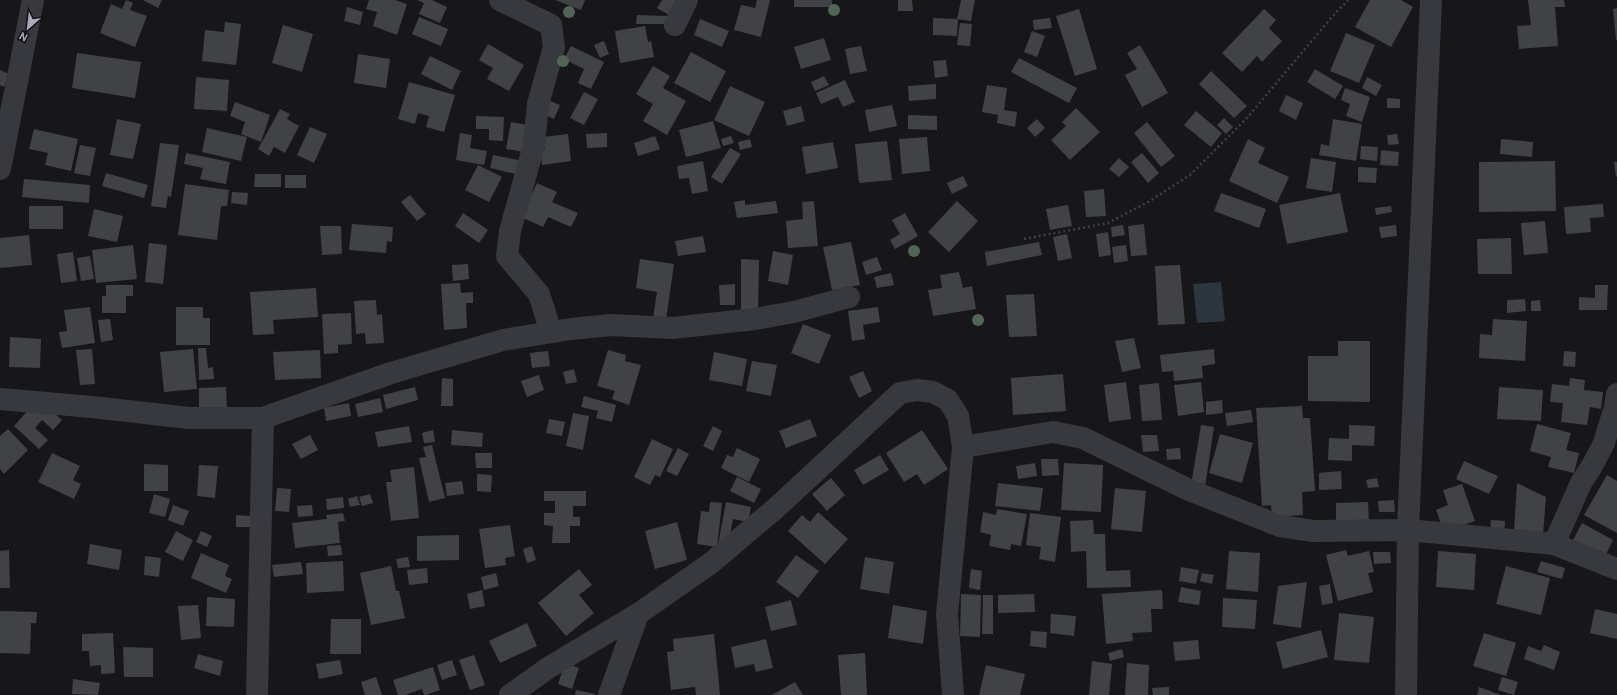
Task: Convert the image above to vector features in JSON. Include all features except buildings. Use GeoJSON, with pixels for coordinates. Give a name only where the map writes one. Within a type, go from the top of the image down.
{"type":"FeatureCollection","features":[{"type":"Feature","properties":{"kind":"street"},"geometry":{"type":"LineString","coordinates":[[0,169],[33,0]]}},
{"type":"Feature","properties":{"kind":"street"},"geometry":{"type":"LineString","coordinates":[[500,0],[552,25],[554,47],[538,104],[534,145],[510,231],[507,256],[539,294],[551,332]]}},
{"type":"Feature","properties":{"kind":"street"},"geometry":{"type":"LineString","coordinates":[[675,24],[687,0]]}},
{"type":"Feature","properties":{"kind":"street"},"geometry":{"type":"LineString","coordinates":[[1406,695],[1408,530],[1431,0]]}},
{"type":"Feature","properties":{"kind":"street"},"geometry":{"type":"LineString","coordinates":[[0,399],[92,407],[189,418],[263,418],[391,373],[504,340],[551,332],[611,325],[672,328],[748,320],[794,312],[849,297]]}},
{"type":"Feature","properties":{"kind":"street"},"geometry":{"type":"LineString","coordinates":[[510,695],[548,668],[638,614],[712,563],[776,508],[900,393],[917,390],[933,392],[948,400],[958,416],[963,446],[947,614],[953,695]]}},
{"type":"Feature","properties":{"kind":"street"},"geometry":{"type":"LineString","coordinates":[[1554,544],[1581,483],[1604,443],[1615,407],[1617,394]]}},
{"type":"Feature","properties":{"kind":"street"},"geometry":{"type":"LineString","coordinates":[[257,695],[263,418]]}},
{"type":"Feature","properties":{"kind":"street"},"geometry":{"type":"LineString","coordinates":[[963,446],[1053,432],[1060,433],[1083,438],[1189,490],[1280,526],[1313,530],[1408,530],[1554,544],[1617,569]]}},
{"type":"Feature","properties":{"kind":"street"},"geometry":{"type":"LineString","coordinates":[[609,695],[638,614]]}},
{"type":"Feature","properties":{"kind":"path"},"geometry":{"type":"LineString","coordinates":[[1024,239],[1108,222],[1150,201],[1190,175],[1247,118],[1331,18],[1348,0]]}},
{"type":"Feature","properties":{"kind":"shaded area"},"geometry":{"type":"Polygon","coordinates":[[[1221,282],[1225,321],[1197,323],[1193,284],[1221,282]]]}}]}
